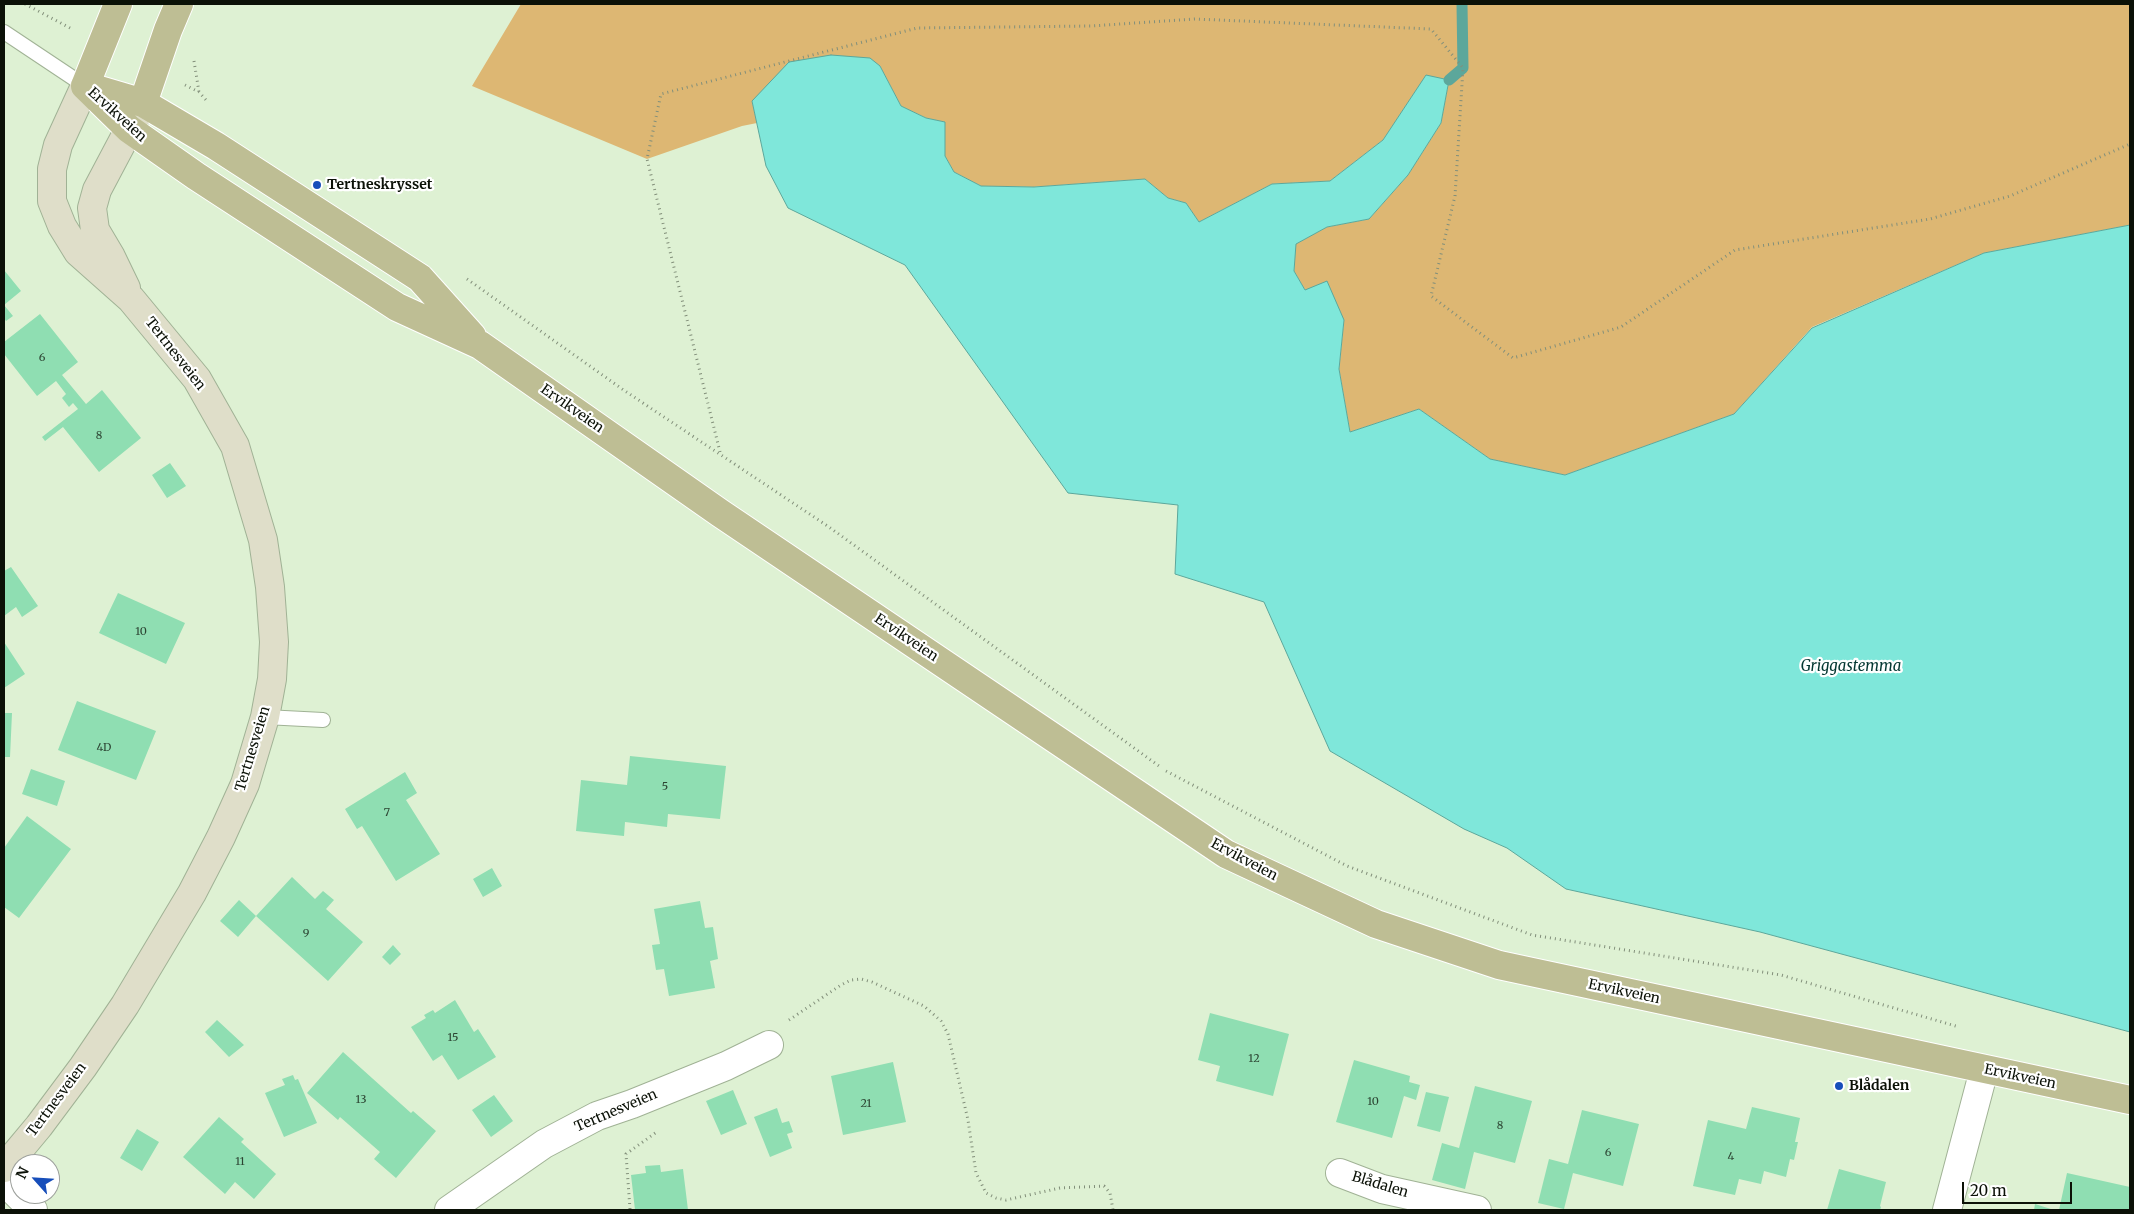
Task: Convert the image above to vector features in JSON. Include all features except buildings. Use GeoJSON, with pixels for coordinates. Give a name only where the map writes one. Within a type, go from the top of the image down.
{"type":"FeatureCollection","features":[{"type":"Feature","properties":{"kind":"main road","name":"Tertnesveien"},"geometry":{"type":"LineString","coordinates":[[4,1168],[39,1126],[83,1067],[161,947],[221,837],[245,784],[265,717],[272,679],[274,642],[270,587],[263,540],[235,446],[202,388],[131,299],[78,252],[62,226],[52,201],[52,169],[58,146],[85,86],[118,4]]}},
{"type":"Feature","properties":{"kind":"main road","name":"Tertnesveien"},"geometry":{"type":"LineString","coordinates":[[131,299],[111,257],[95,230],[92,208],[96,190],[144,103],[168,30],[180,4]]}},
{"type":"Feature","properties":{"kind":"main road","name":"Ervikveien"},"geometry":{"type":"LineString","coordinates":[[85,86],[144,103],[216,146],[420,278],[480,345]]}},
{"type":"Feature","properties":{"kind":"main road","name":"Ervikveien"},"geometry":{"type":"LineString","coordinates":[[85,86],[129,129],[196,176],[397,307],[480,345],[720,513],[1226,854],[1376,924],[1499,965],[2130,1100]]}},
{"type":"Feature","properties":{"kind":"street","name":"Tertnesveien"},"geometry":{"type":"LineString","coordinates":[[449,1210],[544,1144],[597,1116],[726,1066],[768,1046]]}},
{"type":"Feature","properties":{"kind":"street"},"geometry":{"type":"LineString","coordinates":[[1952,1208],[1984,1070]]}},
{"type":"Feature","properties":{"kind":"street","name":"Blådalen"},"geometry":{"type":"LineString","coordinates":[[1340,1173],[1382,1189],[1477,1210]]}},
{"type":"Feature","properties":{"kind":"street"},"geometry":{"type":"LineString","coordinates":[[4,1182],[33,1210]]}},
{"type":"Feature","properties":{"kind":"lane"},"geometry":{"type":"LineString","coordinates":[[4,32],[85,86]]}},
{"type":"Feature","properties":{"kind":"lane"},"geometry":{"type":"LineString","coordinates":[[265,717],[323,720]]}},
{"type":"Feature","properties":{"kind":"path"},"geometry":{"type":"LineString","coordinates":[[25,4],[101,44]]}},
{"type":"Feature","properties":{"kind":"path"},"geometry":{"type":"LineString","coordinates":[[720,453],[646,159],[661,94],[917,28],[1091,26],[1195,19],[1431,29],[1463,68],[1455,196],[1431,296],[1512,358],[1621,327],[1735,250],[1930,218],[2010,196],[2130,144]]}},
{"type":"Feature","properties":{"kind":"path"},"geometry":{"type":"LineString","coordinates":[[196,54],[194,62],[199,92]]}},
{"type":"Feature","properties":{"kind":"path"},"geometry":{"type":"LineString","coordinates":[[156,68],[199,92],[211,106]]}},
{"type":"Feature","properties":{"kind":"path"},"geometry":{"type":"LineString","coordinates":[[459,273],[625,392],[720,453],[829,527],[1166,771],[1347,866],[1532,936],[1781,975],[1960,1028]]}},
{"type":"Feature","properties":{"kind":"path"},"geometry":{"type":"LineString","coordinates":[[768,1046],[781,1026],[851,980],[861,979],[872,982],[924,1006],[941,1021],[948,1034],[968,1120],[976,1173],[986,1193],[1006,1200],[1060,1188],[1104,1186],[1110,1193],[1113,1210]]}},
{"type":"Feature","properties":{"kind":"path"},"geometry":{"type":"LineString","coordinates":[[630,1209],[626,1154],[660,1129],[632,1104]]}},
{"type":"Feature","properties":{"kind":"shaded area"},"geometry":{"type":"Polygon","coordinates":[[[521,4],[2130,4],[2130,225],[1984,253],[1812,327],[1734,414],[1565,475],[1490,459],[1419,409],[1350,432],[1339,369],[1344,320],[1305,290],[1294,271],[1295,244],[1327,227],[1369,219],[1408,175],[1441,123],[1449,80],[1426,76],[1383,140],[1330,181],[1272,184],[1199,222],[1186,203],[1168,198],[1145,179],[1034,187],[981,186],[954,172],[945,156],[944,122],[926,118],[901,106],[880,66],[752,101],[757,123],[742,126],[647,159],[472,86],[521,4]]]}},
{"type":"Feature","properties":{"kind":"water","name":"Griggastemma"},"geometry":{"type":"Polygon","coordinates":[[[831,55],[870,58],[880,66],[901,106],[926,118],[945,122],[945,156],[954,172],[981,186],[1034,187],[1145,179],[1168,198],[1186,203],[1199,222],[1272,184],[1330,181],[1383,140],[1426,75],[1449,80],[1441,123],[1408,175],[1369,219],[1327,227],[1296,244],[1294,271],[1305,290],[1327,281],[1344,320],[1339,369],[1350,432],[1419,409],[1490,459],[1565,475],[1734,414],[1812,328],[1984,253],[2130,225],[2130,1032],[1760,932],[1566,889],[1507,848],[1464,829],[1330,751],[1264,602],[1175,574],[1178,505],[1068,493],[905,265],[788,208],[766,166],[752,101],[789,62],[831,55]]]}},
{"type":"Feature","properties":{"kind":"waterway"},"geometry":{"type":"LineString","coordinates":[[1449,80],[1463,68],[1462,4]]}},
{"type":"Feature","properties":{"kind":"place","name":"Tertneskrysset"},"geometry":{"type":"Point","coordinates":[317,185]}},
{"type":"Feature","properties":{"kind":"place","name":"Blådalen"},"geometry":{"type":"Point","coordinates":[1839,1086]}}]}
